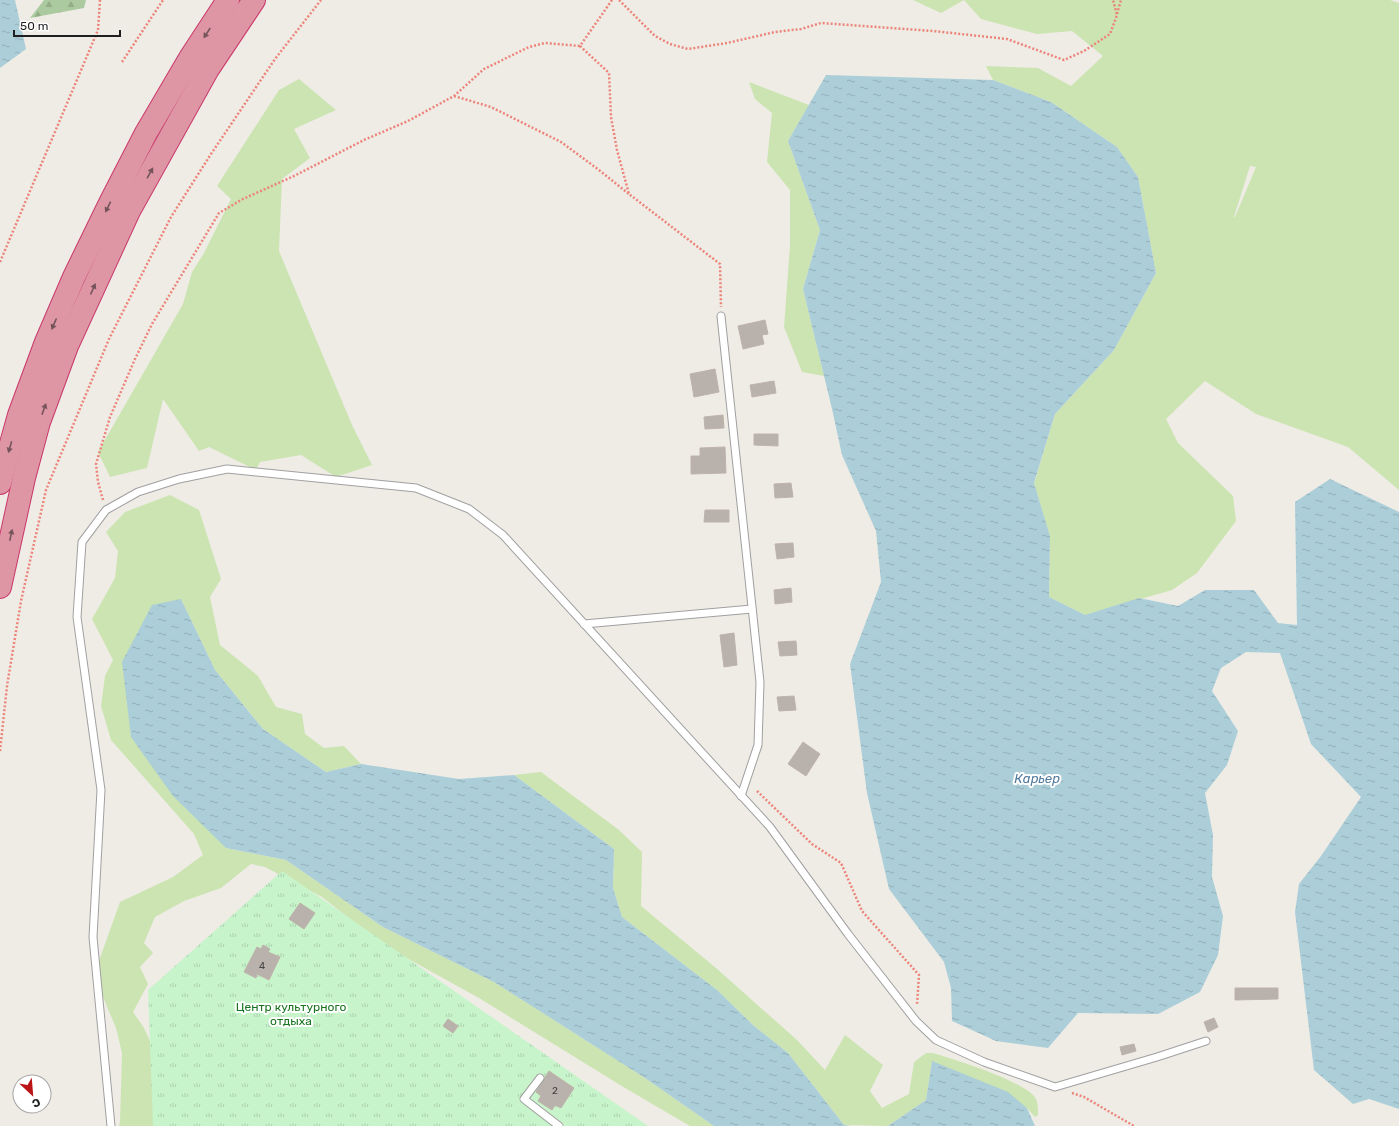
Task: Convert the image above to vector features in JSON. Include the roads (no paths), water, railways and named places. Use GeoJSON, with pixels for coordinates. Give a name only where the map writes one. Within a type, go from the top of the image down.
{"type":"FeatureCollection","features":[{"type":"Feature","properties":{"kind":"highway"},"geometry":{"type":"LineString","coordinates":[[0,483],[25,400],[46,342],[74,277],[146,133],[190,58],[228,0]]}},
{"type":"Feature","properties":{"kind":"highway"},"geometry":{"type":"LineString","coordinates":[[0,587],[24,478],[35,436],[67,346],[129,211],[208,69],[254,0]]}},
{"type":"Feature","properties":{"kind":"lane"},"geometry":{"type":"LineString","coordinates":[[721,316],[760,682],[758,745],[741,796]]}},
{"type":"Feature","properties":{"kind":"lane"},"geometry":{"type":"LineString","coordinates":[[111,1126],[93,937],[101,790],[77,618],[82,542],[106,510],[138,492],[179,479],[227,469],[416,488],[469,509],[497,531],[770,827],[848,934],[916,1021],[936,1040],[984,1062],[1055,1087],[1206,1041]]}},
{"type":"Feature","properties":{"kind":"lane"},"geometry":{"type":"LineString","coordinates":[[584,624],[752,609]]}},
{"type":"Feature","properties":{"kind":"lane"},"geometry":{"type":"LineString","coordinates":[[540,1078],[524,1099],[559,1126]]}},
{"type":"Feature","properties":{"kind":"water"},"geometry":{"type":"Polygon","coordinates":[[[0,0],[15,0],[26,49],[0,68],[0,0]]]}},
{"type":"Feature","properties":{"kind":"water","name":"Карьер"},"geometry":{"type":"Polygon","coordinates":[[[826,75],[993,80],[1051,102],[1117,147],[1138,177],[1156,273],[1114,350],[1055,414],[1034,483],[1050,536],[1049,597],[1085,615],[1139,598],[1178,606],[1205,590],[1254,590],[1278,623],[1297,625],[1295,502],[1330,479],[1399,512],[1399,1109],[1369,1099],[1353,1104],[1314,1070],[1295,912],[1299,884],[1321,856],[1361,797],[1311,744],[1280,653],[1246,652],[1221,668],[1212,691],[1238,731],[1227,765],[1205,793],[1213,835],[1212,877],[1223,916],[1218,955],[1200,992],[1158,1014],[1078,1013],[1048,1048],[996,1041],[952,1021],[951,988],[944,962],[889,889],[867,793],[850,664],[881,582],[876,531],[842,455],[803,289],[820,230],[788,141],[826,75]]]}},
{"type":"Feature","properties":{"kind":"water"},"geometry":{"type":"Polygon","coordinates":[[[181,599],[215,670],[263,729],[326,772],[361,764],[459,779],[514,775],[614,849],[613,888],[622,917],[717,990],[754,1026],[788,1053],[844,1125],[851,1126],[714,1126],[645,1078],[494,982],[383,927],[286,860],[226,848],[173,796],[131,737],[122,662],[152,605],[181,599]]]}},
{"type":"Feature","properties":{"kind":"water"},"geometry":{"type":"Polygon","coordinates":[[[932,1061],[1008,1092],[1027,1108],[1035,1126],[888,1126],[926,1100],[932,1061]]]}},
{"type":"Feature","properties":{"kind":"park label","name":"Центр культурного отдыха"},"geometry":{"type":"Point","coordinates":[291,1014]}}]}
